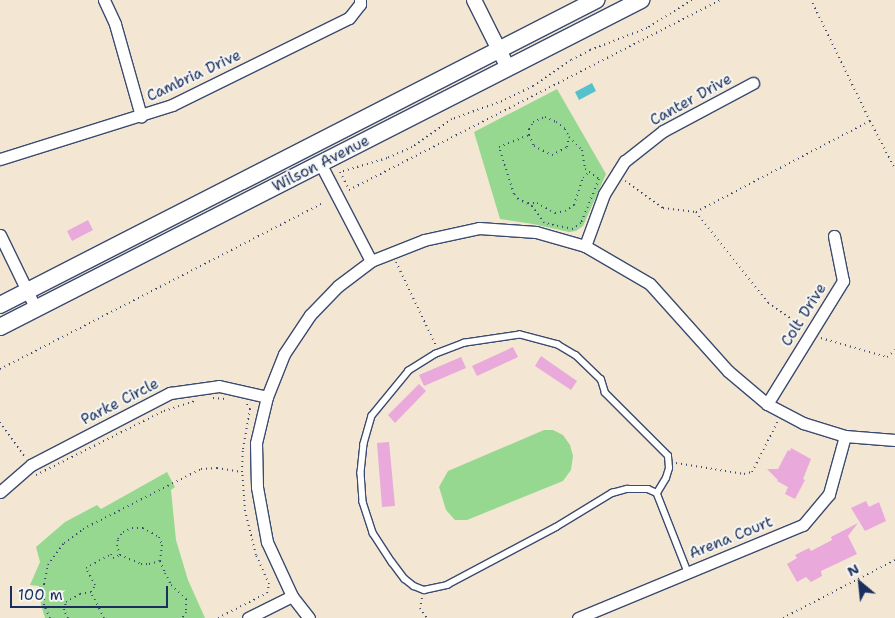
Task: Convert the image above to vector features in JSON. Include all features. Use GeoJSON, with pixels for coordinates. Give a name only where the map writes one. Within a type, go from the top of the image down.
{"type":"FeatureCollection","features":[{"type":"Feature","properties":{"kind":"main road","name":"Wilson Avenue"},"geometry":{"type":"LineString","coordinates":[[0,305],[596,0]]}},
{"type":"Feature","properties":{"kind":"main road","name":"Wilson Avenue"},"geometry":{"type":"LineString","coordinates":[[0,327],[641,0]]}},
{"type":"Feature","properties":{"kind":"street"},"geometry":{"type":"LineString","coordinates":[[104,0],[115,24],[141,116]]}},
{"type":"Feature","properties":{"kind":"street"},"geometry":{"type":"LineString","coordinates":[[474,0],[508,68]]}},
{"type":"Feature","properties":{"kind":"street","name":"Cambria Drive"},"geometry":{"type":"LineString","coordinates":[[0,159],[172,105],[340,22],[355,13],[360,2]]}},
{"type":"Feature","properties":{"kind":"street","name":"Canter Drive"},"geometry":{"type":"LineString","coordinates":[[584,246],[604,194],[625,161],[663,131],[752,83]]}},
{"type":"Feature","properties":{"kind":"street"},"geometry":{"type":"LineString","coordinates":[[320,163],[371,262]]}},
{"type":"Feature","properties":{"kind":"street"},"geometry":{"type":"LineString","coordinates":[[308,618],[292,596],[267,542],[257,487],[256,443],[267,397],[284,354],[310,315],[338,286],[371,262],[424,240],[479,228],[536,232],[584,246],[650,284],[728,371],[767,404],[804,424],[845,436],[895,440]]}},
{"type":"Feature","properties":{"kind":"street"},"geometry":{"type":"LineString","coordinates":[[0,234],[36,309]]}},
{"type":"Feature","properties":{"kind":"street","name":"Colt Drive"},"geometry":{"type":"LineString","coordinates":[[767,404],[843,281],[834,236]]}},
{"type":"Feature","properties":{"kind":"street","name":"Parke Circle"},"geometry":{"type":"LineString","coordinates":[[0,492],[31,466],[170,393],[219,386],[267,397]]}},
{"type":"Feature","properties":{"kind":"street","name":"Arena Court"},"geometry":{"type":"LineString","coordinates":[[578,618],[803,525],[829,494],[845,436]]}},
{"type":"Feature","properties":{"kind":"street"},"geometry":{"type":"LineString","coordinates":[[248,618],[292,596]]}},
{"type":"Feature","properties":{"kind":"lane"},"geometry":{"type":"LineString","coordinates":[[657,493],[666,478],[668,456],[605,393],[601,380],[576,356],[558,345],[520,335],[464,343],[439,353],[409,371],[372,416],[364,444],[361,473],[363,502],[373,533],[405,579],[424,590],[447,585],[556,528],[612,493],[627,489],[648,489],[657,493],[688,572]]}},
{"type":"Feature","properties":{"kind":"path"},"geometry":{"type":"LineString","coordinates":[[692,0],[647,28],[590,50],[571,60],[525,90],[502,101],[452,119],[412,148],[387,158],[340,172],[349,190],[720,0]]}},
{"type":"Feature","properties":{"kind":"path"},"geometry":{"type":"LineString","coordinates":[[811,0],[895,169]]}},
{"type":"Feature","properties":{"kind":"path"},"geometry":{"type":"LineString","coordinates":[[528,202],[544,224],[572,229],[581,222],[599,179],[583,165],[580,146],[556,122],[545,117],[533,122],[528,129],[534,146],[552,155],[568,147],[569,137]]}},
{"type":"Feature","properties":{"kind":"path"},"geometry":{"type":"LineString","coordinates":[[616,175],[663,208],[696,212],[870,121]]}},
{"type":"Feature","properties":{"kind":"path"},"geometry":{"type":"LineString","coordinates":[[529,135],[499,147],[514,194],[524,203],[538,203],[554,213],[565,211],[574,205],[583,178],[589,172]]}},
{"type":"Feature","properties":{"kind":"path"},"geometry":{"type":"LineString","coordinates":[[0,369],[323,203]]}},
{"type":"Feature","properties":{"kind":"path"},"geometry":{"type":"LineString","coordinates":[[696,212],[768,303],[820,337],[887,356],[895,350]]}},
{"type":"Feature","properties":{"kind":"path"},"geometry":{"type":"LineString","coordinates":[[392,253],[439,353]]}},
{"type":"Feature","properties":{"kind":"path"},"geometry":{"type":"LineString","coordinates":[[210,398],[232,400]]}},
{"type":"Feature","properties":{"kind":"path"},"geometry":{"type":"LineString","coordinates":[[0,422],[37,476],[164,411],[201,400]]}},
{"type":"Feature","properties":{"kind":"path"},"geometry":{"type":"LineString","coordinates":[[218,618],[267,593],[269,584],[256,555],[249,529],[242,472],[243,449],[250,409],[246,403],[240,402]]}},
{"type":"Feature","properties":{"kind":"path"},"geometry":{"type":"LineString","coordinates":[[668,462],[744,474],[752,472],[782,412]]}},
{"type":"Feature","properties":{"kind":"path"},"geometry":{"type":"LineString","coordinates":[[50,618],[44,605],[44,584],[48,565],[64,543],[83,529],[201,470],[218,468],[242,472]]}},
{"type":"Feature","properties":{"kind":"path"},"geometry":{"type":"LineString","coordinates":[[120,555],[117,546],[118,539],[123,532],[132,528],[143,528],[159,537],[162,545],[160,561],[171,585],[186,598],[186,612],[182,618]]}},
{"type":"Feature","properties":{"kind":"path"},"geometry":{"type":"LineString","coordinates":[[68,618],[64,610],[66,602],[80,594],[91,592],[95,585],[86,568],[111,554],[113,558],[120,555],[145,564],[160,561]]}},
{"type":"Feature","properties":{"kind":"path"},"geometry":{"type":"LineString","coordinates":[[783,618],[895,560]]}},
{"type":"Feature","properties":{"kind":"path"},"geometry":{"type":"LineString","coordinates":[[424,590],[420,608],[427,618]]}},
{"type":"Feature","properties":{"kind":"path"},"geometry":{"type":"LineString","coordinates":[[91,592],[104,618]]}},
{"type":"Feature","properties":{"kind":"green space"},"geometry":{"type":"Polygon","coordinates":[[[557,89],[606,174],[583,226],[576,231],[569,232],[500,219],[474,132],[557,89]]]}},
{"type":"Feature","properties":{"kind":"green space"},"geometry":{"type":"Polygon","coordinates":[[[544,430],[553,430],[563,435],[570,445],[573,456],[571,470],[563,481],[467,520],[455,520],[446,510],[439,487],[448,471],[544,430]]]}},
{"type":"Feature","properties":{"kind":"green space"},"geometry":{"type":"Polygon","coordinates":[[[167,472],[175,487],[171,490],[176,540],[188,580],[205,618],[45,618],[41,605],[39,586],[30,585],[40,562],[36,547],[65,522],[97,505],[101,509],[167,472]]]}},
{"type":"Feature","properties":{"kind":"water"},"geometry":{"type":"Polygon","coordinates":[[[592,83],[596,91],[579,100],[575,92],[592,83]]]}},
{"type":"Feature","properties":{"kind":"building"},"geometry":{"type":"Polygon","coordinates":[[[88,220],[93,230],[72,241],[67,231],[88,220]]]}},
{"type":"Feature","properties":{"kind":"building"},"geometry":{"type":"Polygon","coordinates":[[[513,347],[518,357],[477,376],[472,366],[513,347]]]}},
{"type":"Feature","properties":{"kind":"building"},"geometry":{"type":"Polygon","coordinates":[[[541,356],[577,381],[571,390],[535,366],[541,356]]]}},
{"type":"Feature","properties":{"kind":"building"},"geometry":{"type":"Polygon","coordinates":[[[461,357],[466,368],[424,386],[419,375],[461,357]]]}},
{"type":"Feature","properties":{"kind":"building"},"geometry":{"type":"Polygon","coordinates":[[[419,384],[426,391],[395,423],[388,415],[419,384]]]}},
{"type":"Feature","properties":{"kind":"building"},"geometry":{"type":"Polygon","coordinates":[[[389,442],[395,506],[382,507],[377,443],[389,442]]]}},
{"type":"Feature","properties":{"kind":"building"},"geometry":{"type":"Polygon","coordinates":[[[791,448],[811,459],[803,479],[805,480],[795,499],[785,494],[788,487],[777,481],[767,469],[778,469],[791,448]]]}},
{"type":"Feature","properties":{"kind":"building"},"geometry":{"type":"Polygon","coordinates":[[[866,501],[869,507],[879,502],[886,521],[865,531],[851,508],[866,501]]]}},
{"type":"Feature","properties":{"kind":"building"},"geometry":{"type":"Polygon","coordinates":[[[858,523],[848,536],[857,554],[821,571],[822,576],[811,582],[806,577],[797,582],[787,564],[797,558],[795,555],[809,548],[811,551],[832,540],[831,537],[858,523]]]}}]}
